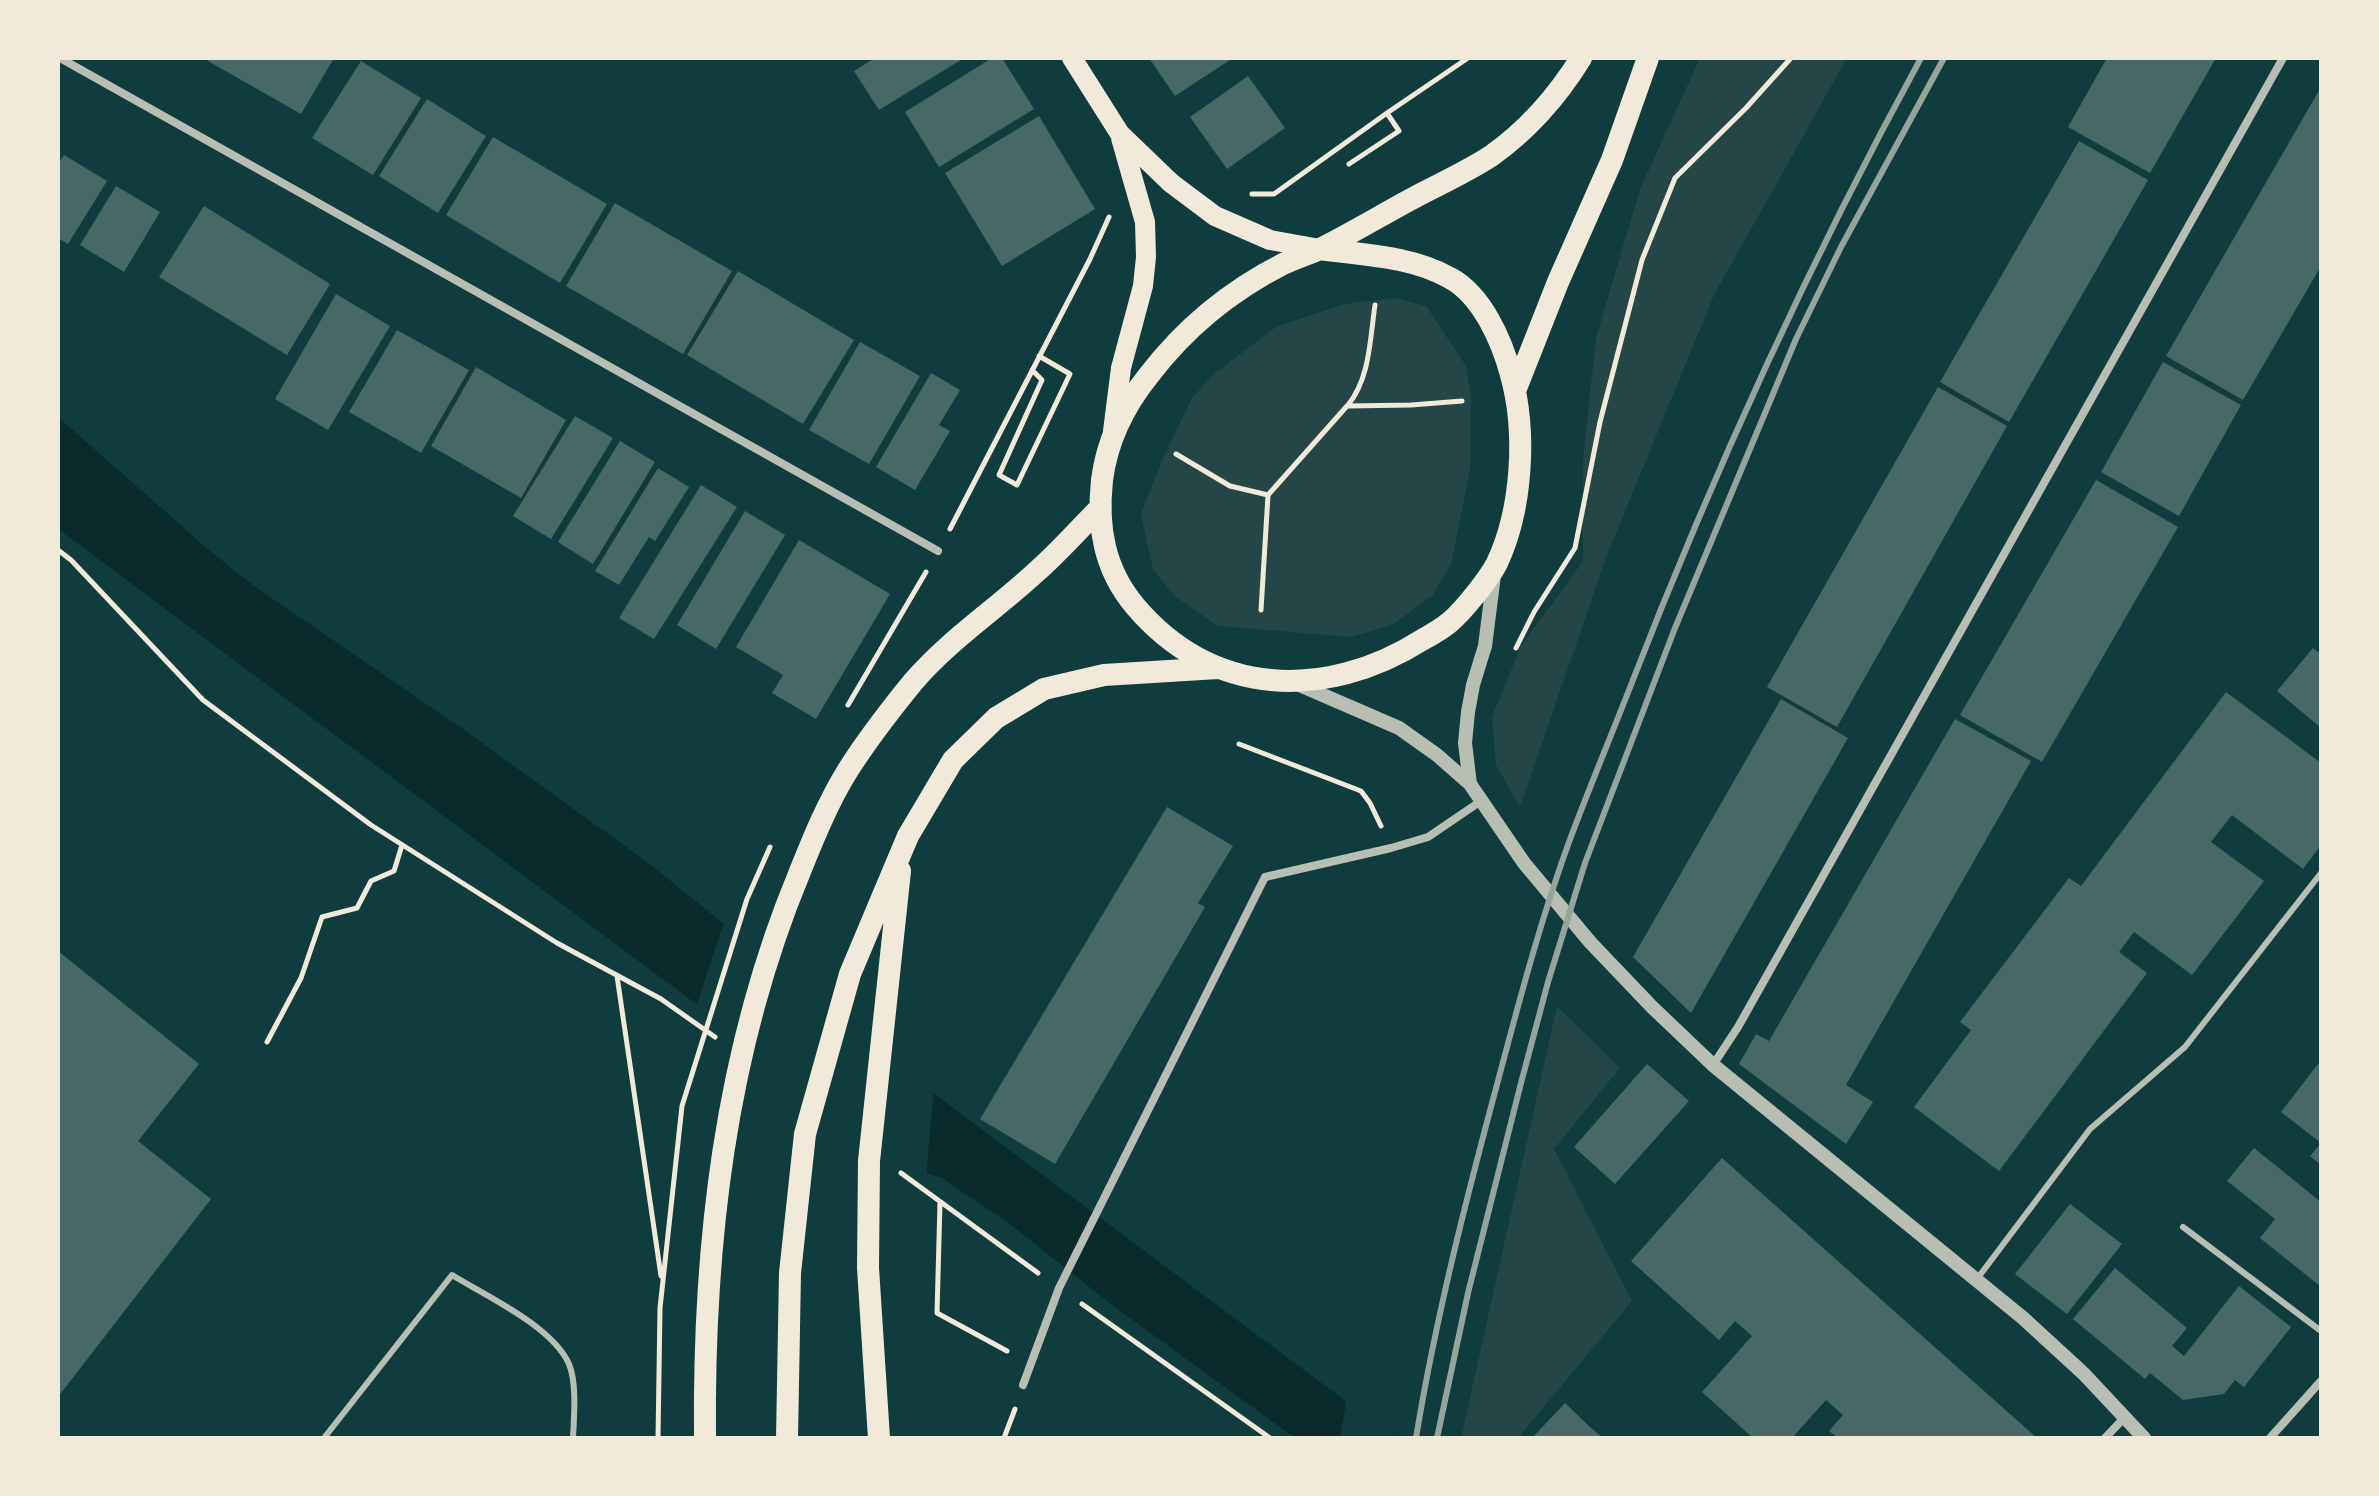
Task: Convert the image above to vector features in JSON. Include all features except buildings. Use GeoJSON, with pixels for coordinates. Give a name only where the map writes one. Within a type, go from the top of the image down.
{"type":"FeatureCollection","features":[{"type":"Feature","properties":{"kind":"highway"},"geometry":{"type":"LineString","coordinates":[[1219,668],[1179,646],[1149,621],[1119,582],[1105,553],[1099,509],[1112,432],[1141,384],[1197,320],[1262,276],[1320,249],[1489,157],[1524,129],[1554,99],[1581,58]]}},
{"type":"Feature","properties":{"kind":"highway"},"geometry":{"type":"LineString","coordinates":[[1515,391],[1558,282],[1612,160],[1648,58]]}},
{"type":"Feature","properties":{"kind":"highway"},"geometry":{"type":"LineString","coordinates":[[787,1438],[790,1273],[805,1134],[850,974],[902,850],[953,760],[996,718],[1044,689],[1104,675],[1219,668],[1295,683],[1362,671],[1392,659],[1451,621],[1495,567],[1514,516],[1520,439],[1515,391],[1504,350],[1481,308],[1453,279],[1396,259],[1320,249]]}},
{"type":"Feature","properties":{"kind":"highway"},"geometry":{"type":"LineString","coordinates":[[705,1438],[704,1381],[714,1214],[737,1070],[778,926],[813,841],[848,770],[914,681],[972,625],[1035,573],[1099,509]]}},
{"type":"Feature","properties":{"kind":"highway"},"geometry":{"type":"LineString","coordinates":[[879,1438],[868,1268],[880,1163],[888,1001],[902,850]]}},
{"type":"Feature","properties":{"kind":"main road"},"geometry":{"type":"LineString","coordinates":[[1072,58],[1120,134],[1171,183],[1215,216],[1270,240],[1320,249]]}},
{"type":"Feature","properties":{"kind":"main road"},"geometry":{"type":"LineString","coordinates":[[1112,432],[1121,368],[1143,286],[1146,257],[1145,222],[1120,134]]}},
{"type":"Feature","properties":{"kind":"street"},"geometry":{"type":"LineString","coordinates":[[60,58],[938,551]]}},
{"type":"Feature","properties":{"kind":"street"},"geometry":{"type":"LineString","coordinates":[[1713,1065],[1738,1027],[2283,58]]}},
{"type":"Feature","properties":{"kind":"street"},"geometry":{"type":"LineString","coordinates":[[1470,784],[1465,743],[1468,712],[1485,646],[1495,567]]}},
{"type":"Feature","properties":{"kind":"street"},"geometry":{"type":"LineString","coordinates":[[1295,683],[1399,728],[1470,784],[1524,863],[1590,942],[1652,1007],[1713,1065],[2034,1327],[2144,1438]]}},
{"type":"Feature","properties":{"kind":"street"},"geometry":{"type":"LineString","coordinates":[[1023,1385],[1059,1288],[1265,877],[1428,837],[1481,801]]}},
{"type":"Feature","properties":{"kind":"street"},"geometry":{"type":"LineString","coordinates":[[2270,1438],[2321,1381]]}},
{"type":"Feature","properties":{"kind":"street"},"geometry":{"type":"LineString","coordinates":[[2105,1438],[2125,1417]]}},
{"type":"Feature","properties":{"kind":"lane"},"geometry":{"type":"LineString","coordinates":[[1977,1279],[2090,1129],[2185,1047],[2321,873]]}},
{"type":"Feature","properties":{"kind":"lane"},"geometry":{"type":"LineString","coordinates":[[2183,1227],[2321,1331]]}},
{"type":"Feature","properties":{"kind":"lane"},"geometry":{"type":"LineString","coordinates":[[324,1438],[452,1275],[527,1321],[551,1340],[569,1365],[574,1400],[573,1438]]}},
{"type":"Feature","properties":{"kind":"path"},"geometry":{"type":"LineString","coordinates":[[1244,195],[1274,194],[1468,58]]}},
{"type":"Feature","properties":{"kind":"path"},"geometry":{"type":"LineString","coordinates":[[1513,654],[1534,612],[1575,548],[1600,422],[1642,260],[1675,178],[1791,58]]}},
{"type":"Feature","properties":{"kind":"path"},"geometry":{"type":"LineString","coordinates":[[1349,164],[1399,131],[1387,113]]}},
{"type":"Feature","properties":{"kind":"path"},"geometry":{"type":"LineString","coordinates":[[842,717],[938,551],[1090,259],[1113,208]]}},
{"type":"Feature","properties":{"kind":"path"},"geometry":{"type":"LineString","coordinates":[[1261,610],[1268,495],[1359,391],[1375,305]]}},
{"type":"Feature","properties":{"kind":"path"},"geometry":{"type":"LineString","coordinates":[[1032,370],[1042,380],[999,475],[1017,485],[1070,374],[1039,356]]}},
{"type":"Feature","properties":{"kind":"path"},"geometry":{"type":"LineString","coordinates":[[1347,406],[1462,401]]}},
{"type":"Feature","properties":{"kind":"path"},"geometry":{"type":"LineString","coordinates":[[1176,454],[1230,486],[1268,495]]}},
{"type":"Feature","properties":{"kind":"path"},"geometry":{"type":"LineString","coordinates":[[58,550],[203,700],[371,825],[557,943],[661,999],[725,1045]]}},
{"type":"Feature","properties":{"kind":"path"},"geometry":{"type":"LineString","coordinates":[[1239,744],[1361,791],[1391,848]]}},
{"type":"Feature","properties":{"kind":"path"},"geometry":{"type":"LineString","coordinates":[[658,1438],[662,1285],[682,1106],[747,899],[772,842]]}},
{"type":"Feature","properties":{"kind":"path"},"geometry":{"type":"LineString","coordinates":[[267,1042],[301,978],[322,917],[357,908],[371,881],[394,871],[402,845]]}},
{"type":"Feature","properties":{"kind":"path"},"geometry":{"type":"LineString","coordinates":[[617,976],[662,1285]]}},
{"type":"Feature","properties":{"kind":"path"},"geometry":{"type":"LineString","coordinates":[[880,1163],[940,1202],[1270,1438]]}},
{"type":"Feature","properties":{"kind":"path"},"geometry":{"type":"LineString","coordinates":[[940,1202],[937,1313],[1031,1365]]}},
{"type":"Feature","properties":{"kind":"shaded area"},"geometry":{"type":"Polygon","coordinates":[[[1700,58],[1847,58],[1714,295],[1607,555],[1520,807],[1496,765],[1492,717],[1521,646],[1583,561],[1583,461],[1596,338],[1640,189],[1700,58]]]}},
{"type":"Feature","properties":{"kind":"shaded area"},"geometry":{"type":"Polygon","coordinates":[[[1395,298],[1426,306],[1466,366],[1471,396],[1470,469],[1451,564],[1432,596],[1392,625],[1351,637],[1218,626],[1176,597],[1153,570],[1141,514],[1192,398],[1215,373],[1276,327],[1345,304],[1395,298]]]}},
{"type":"Feature","properties":{"kind":"shaded area"},"geometry":{"type":"Polygon","coordinates":[[[58,417],[254,586],[460,727],[647,862],[936,1095],[1395,1438],[1295,1438],[1112,1305],[1011,1225],[942,1178],[922,1172],[58,529],[58,417]]]}},
{"type":"Feature","properties":{"kind":"shaded area"},"geometry":{"type":"Polygon","coordinates":[[[1557,1006],[1620,1068],[1554,1149],[1632,1301],[1518,1438],[1461,1438],[1557,1006]]]}},
{"type":"Feature","properties":{"kind":"pier"},"geometry":{"type":"Polygon","coordinates":[[[725,919],[934,1088],[926,1177],[696,1007],[725,919]]]}},
{"type":"Feature","properties":{"kind":"pier"},"geometry":{"type":"Polygon","coordinates":[[[1347,1398],[1397,1435],[1399,1438],[1340,1438],[1347,1398]]]}},
{"type":"Feature","properties":{"kind":"railway"},"geometry":{"type":"LineString","coordinates":[[1416,1438],[1443,1302],[1475,1166],[1531,959],[1569,842],[1694,529],[1764,370],[1840,213],[1921,58]]}},
{"type":"Feature","properties":{"kind":"railway"},"geometry":{"type":"LineString","coordinates":[[1437,1438],[1468,1293],[1521,1083],[1585,863],[1675,628],[1796,339],[1841,247],[1944,58]]}}]}
